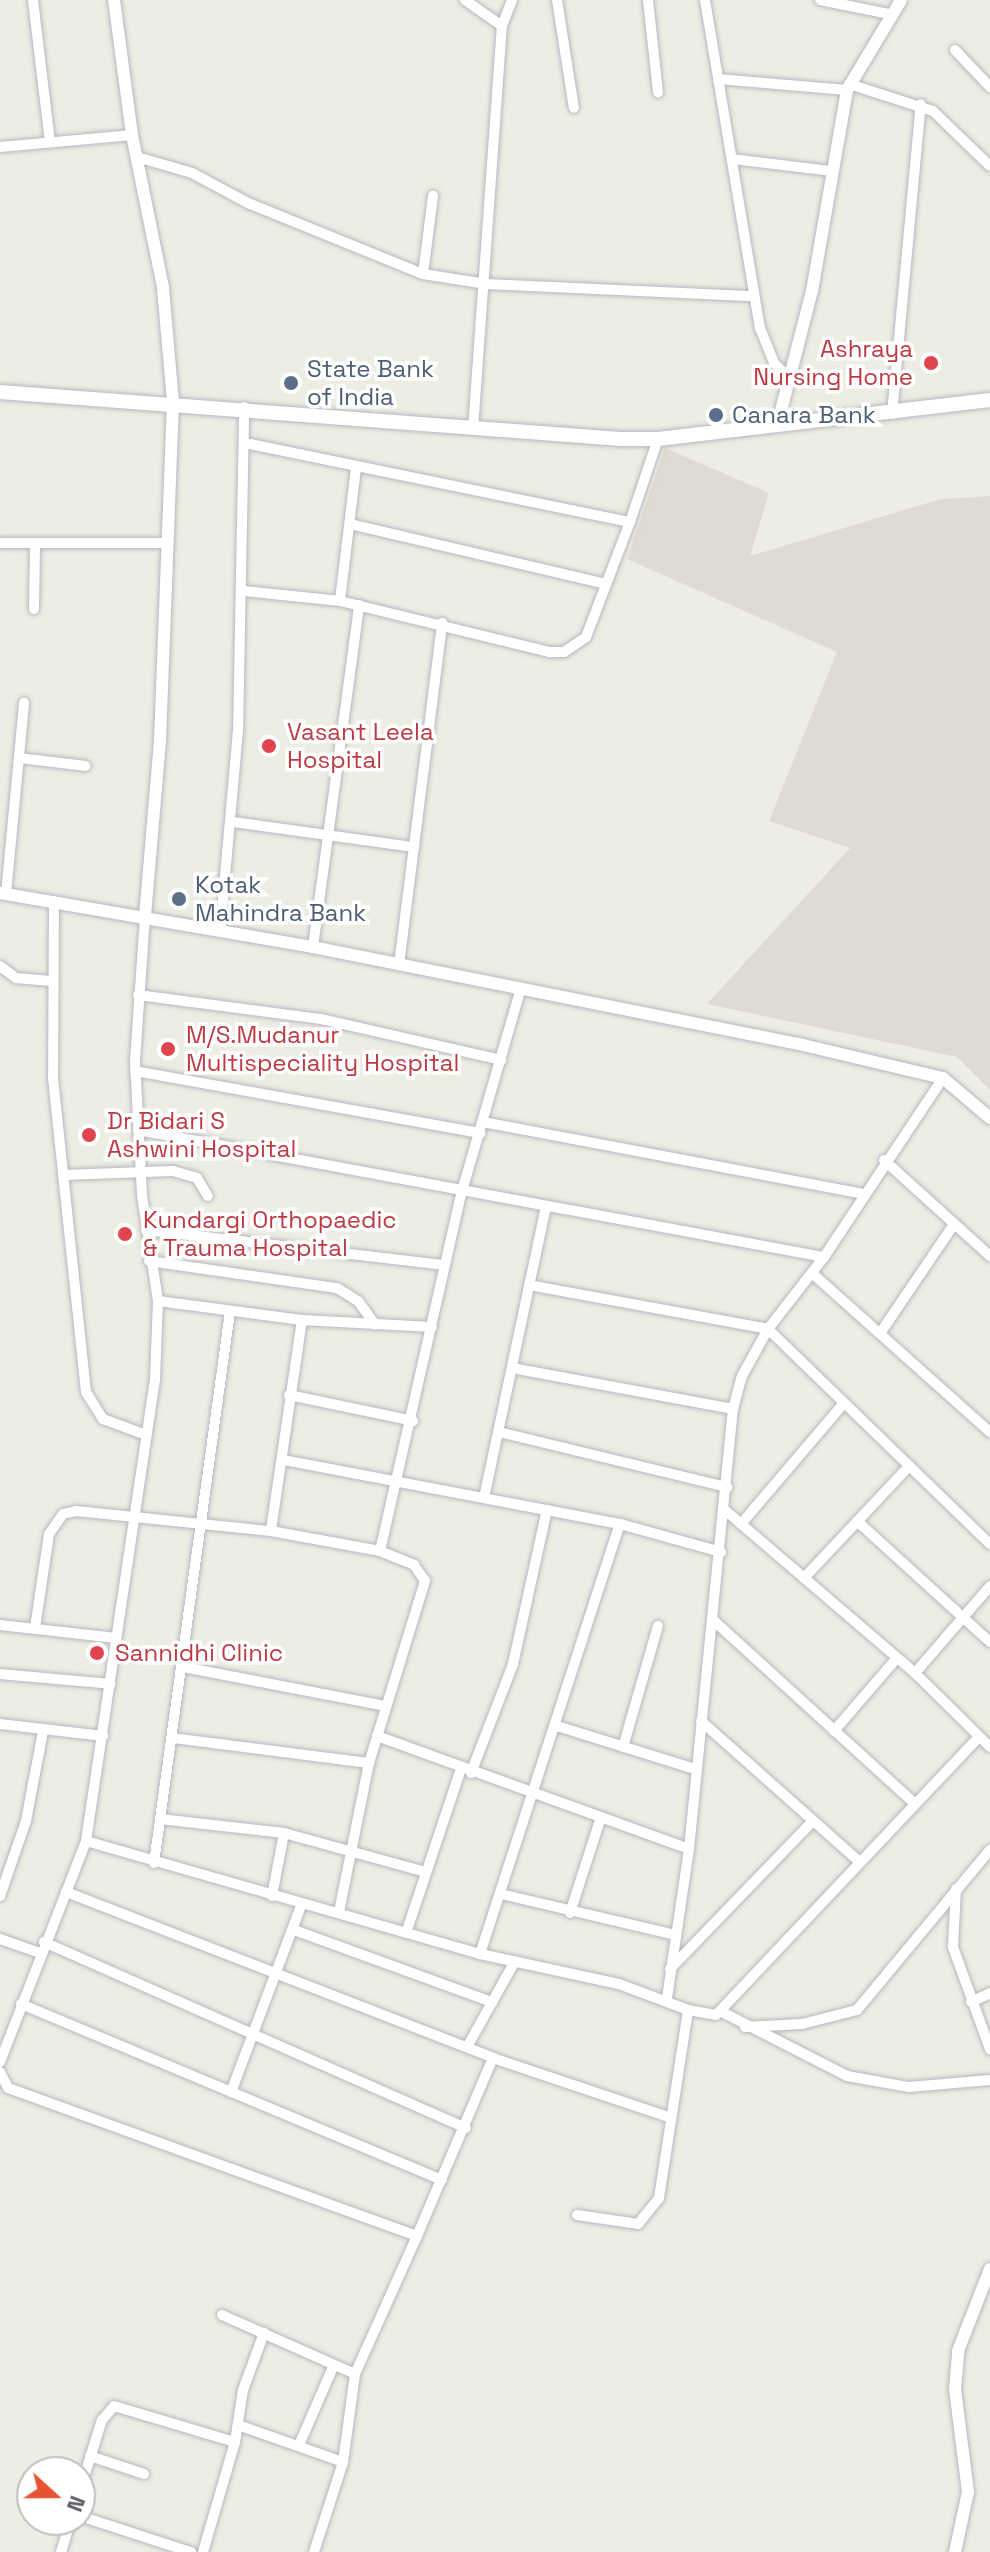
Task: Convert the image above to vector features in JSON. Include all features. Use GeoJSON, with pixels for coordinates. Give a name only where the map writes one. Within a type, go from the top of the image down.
{"type":"FeatureCollection","features":[{"type":"Feature","properties":{"kind":"main road"},"geometry":{"type":"LineString","coordinates":[[0,392],[244,407],[473,429],[658,439],[892,414],[990,400]]}},
{"type":"Feature","properties":{"kind":"street"},"geometry":{"type":"LineString","coordinates":[[33,0],[50,142]]}},
{"type":"Feature","properties":{"kind":"street"},"geometry":{"type":"LineString","coordinates":[[0,2062],[86,1841],[146,1435],[158,1301],[149,1261],[135,1071],[138,995],[160,741],[173,402],[163,288],[132,135],[114,0]]}},
{"type":"Feature","properties":{"kind":"street"},"geometry":{"type":"LineString","coordinates":[[465,0],[502,26]]}},
{"type":"Feature","properties":{"kind":"street"},"geometry":{"type":"LineString","coordinates":[[473,429],[486,284],[502,26],[512,0]]}},
{"type":"Feature","properties":{"kind":"street"},"geometry":{"type":"LineString","coordinates":[[557,0],[574,108]]}},
{"type":"Feature","properties":{"kind":"street"},"geometry":{"type":"LineString","coordinates":[[648,0],[658,92]]}},
{"type":"Feature","properties":{"kind":"street"},"geometry":{"type":"LineString","coordinates":[[705,0],[754,296],[765,340],[787,376]]}},
{"type":"Feature","properties":{"kind":"street"},"geometry":{"type":"LineString","coordinates":[[820,0],[857,4],[889,14]]}},
{"type":"Feature","properties":{"kind":"street"},"geometry":{"type":"LineString","coordinates":[[777,426],[787,376],[812,291],[848,87],[889,14],[901,0]]}},
{"type":"Feature","properties":{"kind":"street"},"geometry":{"type":"LineString","coordinates":[[955,50],[990,87]]}},
{"type":"Feature","properties":{"kind":"street"},"geometry":{"type":"LineString","coordinates":[[718,79],[848,87],[921,104],[990,166]]}},
{"type":"Feature","properties":{"kind":"street"},"geometry":{"type":"LineString","coordinates":[[892,414],[921,104]]}},
{"type":"Feature","properties":{"kind":"street"},"geometry":{"type":"LineString","coordinates":[[0,147],[132,135]]}},
{"type":"Feature","properties":{"kind":"street"},"geometry":{"type":"LineString","coordinates":[[137,157],[192,173],[248,203],[423,274],[486,284],[754,296]]}},
{"type":"Feature","properties":{"kind":"street"},"geometry":{"type":"LineString","coordinates":[[732,159],[831,171]]}},
{"type":"Feature","properties":{"kind":"street"},"geometry":{"type":"LineString","coordinates":[[423,274],[433,196]]}},
{"type":"Feature","properties":{"kind":"street"},"geometry":{"type":"LineString","coordinates":[[220,932],[233,822],[244,591],[244,407]]}},
{"type":"Feature","properties":{"kind":"street"},"geometry":{"type":"LineString","coordinates":[[244,591],[340,601],[564,652],[586,637],[658,439]]}},
{"type":"Feature","properties":{"kind":"street"},"geometry":{"type":"LineString","coordinates":[[245,443],[630,522]]}},
{"type":"Feature","properties":{"kind":"street"},"geometry":{"type":"LineString","coordinates":[[340,601],[356,468]]}},
{"type":"Feature","properties":{"kind":"street"},"geometry":{"type":"LineString","coordinates":[[350,524],[605,584]]}},
{"type":"Feature","properties":{"kind":"street"},"geometry":{"type":"LineString","coordinates":[[0,543],[166,543]]}},
{"type":"Feature","properties":{"kind":"street"},"geometry":{"type":"LineString","coordinates":[[34,609],[35,543]]}},
{"type":"Feature","properties":{"kind":"street"},"geometry":{"type":"LineString","coordinates":[[313,947],[359,605]]}},
{"type":"Feature","properties":{"kind":"street"},"geometry":{"type":"LineString","coordinates":[[399,965],[442,623]]}},
{"type":"Feature","properties":{"kind":"street"},"geometry":{"type":"LineString","coordinates":[[24,703],[3,894],[313,947],[943,1078],[990,1118]]}},
{"type":"Feature","properties":{"kind":"street"},"geometry":{"type":"LineString","coordinates":[[19,758],[86,766]]}},
{"type":"Feature","properties":{"kind":"street"},"geometry":{"type":"LineString","coordinates":[[233,822],[414,847]]}},
{"type":"Feature","properties":{"kind":"street"},"geometry":{"type":"LineString","coordinates":[[54,901],[51,981],[63,1175],[86,1392],[103,1419],[146,1435]]}},
{"type":"Feature","properties":{"kind":"street"},"geometry":{"type":"LineString","coordinates":[[0,966],[16,978],[51,981]]}},
{"type":"Feature","properties":{"kind":"street"},"geometry":{"type":"LineString","coordinates":[[380,1551],[413,1421],[462,1191],[521,988]]}},
{"type":"Feature","properties":{"kind":"street"},"geometry":{"type":"LineString","coordinates":[[138,995],[321,1019],[501,1060]]}},
{"type":"Feature","properties":{"kind":"street"},"geometry":{"type":"LineString","coordinates":[[135,1071],[480,1133]]}},
{"type":"Feature","properties":{"kind":"street"},"geometry":{"type":"LineString","coordinates":[[667,1998],[689,1849],[695,1769],[726,1511],[733,1409],[742,1376],[768,1329],[824,1257],[884,1160],[943,1078]]}},
{"type":"Feature","properties":{"kind":"street"},"geometry":{"type":"LineString","coordinates":[[483,1122],[863,1194]]}},
{"type":"Feature","properties":{"kind":"street"},"geometry":{"type":"LineString","coordinates":[[138,1130],[546,1207],[749,1239],[824,1257]]}},
{"type":"Feature","properties":{"kind":"street"},"geometry":{"type":"LineString","coordinates":[[884,1160],[990,1256]]}},
{"type":"Feature","properties":{"kind":"street"},"geometry":{"type":"LineString","coordinates":[[63,1175],[140,1169],[186,1173],[201,1183],[208,1196]]}},
{"type":"Feature","properties":{"kind":"street"},"geometry":{"type":"LineString","coordinates":[[484,1498],[546,1207]]}},
{"type":"Feature","properties":{"kind":"street"},"geometry":{"type":"LineString","coordinates":[[881,1332],[954,1224]]}},
{"type":"Feature","properties":{"kind":"street"},"geometry":{"type":"LineString","coordinates":[[146,1230],[445,1265]]}},
{"type":"Feature","properties":{"kind":"street"},"geometry":{"type":"LineString","coordinates":[[149,1261],[337,1288],[358,1301],[375,1324]]}},
{"type":"Feature","properties":{"kind":"street"},"geometry":{"type":"LineString","coordinates":[[812,1273],[989,1428]]}},
{"type":"Feature","properties":{"kind":"street"},"geometry":{"type":"LineString","coordinates":[[529,1285],[768,1329],[990,1544]]}},
{"type":"Feature","properties":{"kind":"street"},"geometry":{"type":"LineString","coordinates":[[158,1301],[302,1320],[432,1327]]}},
{"type":"Feature","properties":{"kind":"street"},"geometry":{"type":"LineString","coordinates":[[154,1863],[230,1312]]}},
{"type":"Feature","properties":{"kind":"street"},"geometry":{"type":"LineString","coordinates":[[271,1531],[284,1460],[289,1395],[302,1320]]}},
{"type":"Feature","properties":{"kind":"street"},"geometry":{"type":"LineString","coordinates":[[512,1368],[733,1409]]}},
{"type":"Feature","properties":{"kind":"street"},"geometry":{"type":"LineString","coordinates":[[289,1395],[413,1421]]}},
{"type":"Feature","properties":{"kind":"street"},"geometry":{"type":"LineString","coordinates":[[741,1524],[844,1403]]}},
{"type":"Feature","properties":{"kind":"street"},"geometry":{"type":"LineString","coordinates":[[499,1432],[727,1487]]}},
{"type":"Feature","properties":{"kind":"street"},"geometry":{"type":"LineString","coordinates":[[284,1460],[620,1524],[721,1552]]}},
{"type":"Feature","properties":{"kind":"street"},"geometry":{"type":"LineString","coordinates":[[804,1578],[909,1466]]}},
{"type":"Feature","properties":{"kind":"street"},"geometry":{"type":"LineString","coordinates":[[407,1930],[466,1771],[513,1664],[547,1510]]}},
{"type":"Feature","properties":{"kind":"street"},"geometry":{"type":"LineString","coordinates":[[35,1628],[54,1524],[76,1511],[133,1515],[202,1527],[271,1531],[380,1551],[414,1565],[425,1581],[369,1763],[339,1912]]}},
{"type":"Feature","properties":{"kind":"street"},"geometry":{"type":"LineString","coordinates":[[726,1511],[915,1673],[990,1747]]}},
{"type":"Feature","properties":{"kind":"street"},"geometry":{"type":"LineString","coordinates":[[857,1521],[990,1642]]}},
{"type":"Feature","properties":{"kind":"street"},"geometry":{"type":"LineString","coordinates":[[480,1954],[557,1726],[620,1524]]}},
{"type":"Feature","properties":{"kind":"street"},"geometry":{"type":"LineString","coordinates":[[915,1673],[990,1586]]}},
{"type":"Feature","properties":{"kind":"street"},"geometry":{"type":"LineString","coordinates":[[713,1620],[914,1803]]}},
{"type":"Feature","properties":{"kind":"street"},"geometry":{"type":"LineString","coordinates":[[0,1625],[116,1638]]}},
{"type":"Feature","properties":{"kind":"street"},"geometry":{"type":"LineString","coordinates":[[623,1747],[658,1626]]}},
{"type":"Feature","properties":{"kind":"street"},"geometry":{"type":"LineString","coordinates":[[834,1731],[897,1658]]}},
{"type":"Feature","properties":{"kind":"street"},"geometry":{"type":"LineString","coordinates":[[183,1667],[386,1706]]}},
{"type":"Feature","properties":{"kind":"street"},"geometry":{"type":"LineString","coordinates":[[0,1674],[111,1684]]}},
{"type":"Feature","properties":{"kind":"street"},"geometry":{"type":"LineString","coordinates":[[701,1721],[860,1862]]}},
{"type":"Feature","properties":{"kind":"street"},"geometry":{"type":"LineString","coordinates":[[557,1726],[695,1769]]}},
{"type":"Feature","properties":{"kind":"street"},"geometry":{"type":"LineString","coordinates":[[1,1728],[103,1736]]}},
{"type":"Feature","properties":{"kind":"street"},"geometry":{"type":"LineString","coordinates":[[0,1896],[26,1821],[43,1731]]}},
{"type":"Feature","properties":{"kind":"street"},"geometry":{"type":"LineString","coordinates":[[377,1736],[533,1797],[689,1849]]}},
{"type":"Feature","properties":{"kind":"street"},"geometry":{"type":"LineString","coordinates":[[722,2012],[914,1803],[979,1737]]}},
{"type":"Feature","properties":{"kind":"street"},"geometry":{"type":"LineString","coordinates":[[173,1738],[369,1763]]}},
{"type":"Feature","properties":{"kind":"street"},"geometry":{"type":"LineString","coordinates":[[160,1819],[284,1833],[426,1872]]}},
{"type":"Feature","properties":{"kind":"street"},"geometry":{"type":"LineString","coordinates":[[570,1913],[600,1820]]}},
{"type":"Feature","properties":{"kind":"street"},"geometry":{"type":"LineString","coordinates":[[670,1970],[813,1821]]}},
{"type":"Feature","properties":{"kind":"street"},"geometry":{"type":"LineString","coordinates":[[272,1896],[284,1833]]}},
{"type":"Feature","properties":{"kind":"street"},"geometry":{"type":"LineString","coordinates":[[86,1841],[272,1896],[407,1930],[480,1954],[667,1998],[688,2010],[722,2012],[815,2063],[877,2083],[933,2087],[990,2080]]}},
{"type":"Feature","properties":{"kind":"street"},"geometry":{"type":"LineString","coordinates":[[745,2027],[802,2024],[857,2010],[990,1850]]}},
{"type":"Feature","properties":{"kind":"street"},"geometry":{"type":"LineString","coordinates":[[956,1889],[953,1947],[990,2049]]}},
{"type":"Feature","properties":{"kind":"street"},"geometry":{"type":"LineString","coordinates":[[66,1892],[493,2058],[671,2118]]}},
{"type":"Feature","properties":{"kind":"street"},"geometry":{"type":"LineString","coordinates":[[501,1894],[570,1913],[676,1935]]}},
{"type":"Feature","properties":{"kind":"street"},"geometry":{"type":"LineString","coordinates":[[231,2092],[279,1975],[302,1903]]}},
{"type":"Feature","properties":{"kind":"street"},"geometry":{"type":"LineString","coordinates":[[294,1930],[492,2002]]}},
{"type":"Feature","properties":{"kind":"street"},"geometry":{"type":"LineString","coordinates":[[0,1939],[42,1948],[255,2035],[466,2128]]}},
{"type":"Feature","properties":{"kind":"street"},"geometry":{"type":"LineString","coordinates":[[467,2047],[515,1961]]}},
{"type":"Feature","properties":{"kind":"street"},"geometry":{"type":"LineString","coordinates":[[971,2002],[990,1993]]}},
{"type":"Feature","properties":{"kind":"street"},"geometry":{"type":"LineString","coordinates":[[21,2004],[442,2180]]}},
{"type":"Feature","properties":{"kind":"street"},"geometry":{"type":"LineString","coordinates":[[577,2215],[628,2226],[650,2216],[666,2177],[671,2118],[688,2010]]}},
{"type":"Feature","properties":{"kind":"street"},"geometry":{"type":"LineString","coordinates":[[314,2552],[343,2462],[355,2374],[466,2128],[493,2058]]}},
{"type":"Feature","properties":{"kind":"street"},"geometry":{"type":"LineString","coordinates":[[0,2072],[8,2088],[417,2236]]}},
{"type":"Feature","properties":{"kind":"street"},"geometry":{"type":"LineString","coordinates":[[955,2552],[968,2492],[955,2389],[958,2351],[990,2269]]}},
{"type":"Feature","properties":{"kind":"street"},"geometry":{"type":"LineString","coordinates":[[222,2315],[355,2374]]}},
{"type":"Feature","properties":{"kind":"street"},"geometry":{"type":"LineString","coordinates":[[203,2552],[235,2442],[243,2390],[264,2333]]}},
{"type":"Feature","properties":{"kind":"street"},"geometry":{"type":"LineString","coordinates":[[299,2445],[334,2365]]}},
{"type":"Feature","properties":{"kind":"street"},"geometry":{"type":"LineString","coordinates":[[90,2456],[107,2411],[124,2405],[235,2442]]}},
{"type":"Feature","properties":{"kind":"street"},"geometry":{"type":"LineString","coordinates":[[238,2425],[343,2462]]}},
{"type":"Feature","properties":{"kind":"street"},"geometry":{"type":"LineString","coordinates":[[96,2458],[144,2474]]}},
{"type":"Feature","properties":{"kind":"street"},"geometry":{"type":"LineString","coordinates":[[96,2521],[191,2552]]}},
{"type":"Feature","properties":{"kind":"shaded area"},"geometry":{"type":"Polygon","coordinates":[[[665,448],[769,493],[750,556],[941,499],[990,496],[990,1090],[957,1057],[707,1004],[850,848],[769,821],[837,652],[627,559],[665,448]]]}},
{"type":"Feature","properties":{"kind":"place","name":"Ashraya Nursing Home"},"geometry":{"type":"Point","coordinates":[931,363]}},
{"type":"Feature","properties":{"kind":"place","name":"State Bank of India"},"geometry":{"type":"Point","coordinates":[291,383]}},
{"type":"Feature","properties":{"kind":"place","name":"Canara Bank"},"geometry":{"type":"Point","coordinates":[716,415]}},
{"type":"Feature","properties":{"kind":"place","name":"Vasant Leela Hospital"},"geometry":{"type":"Point","coordinates":[269,746]}},
{"type":"Feature","properties":{"kind":"place","name":"Kotak Mahindra Bank"},"geometry":{"type":"Point","coordinates":[179,899]}},
{"type":"Feature","properties":{"kind":"place","name":"M/S.Mudanur Multispeciality Hospital"},"geometry":{"type":"Point","coordinates":[168,1049]}},
{"type":"Feature","properties":{"kind":"place","name":"Dr Bidari S Ashwini Hospital"},"geometry":{"type":"Point","coordinates":[89,1135]}},
{"type":"Feature","properties":{"kind":"place","name":"Kundargi Orthopaedic & Trauma Hospital"},"geometry":{"type":"Point","coordinates":[125,1234]}},
{"type":"Feature","properties":{"kind":"place","name":"Sannidhi Clinic"},"geometry":{"type":"Point","coordinates":[97,1653]}}]}
